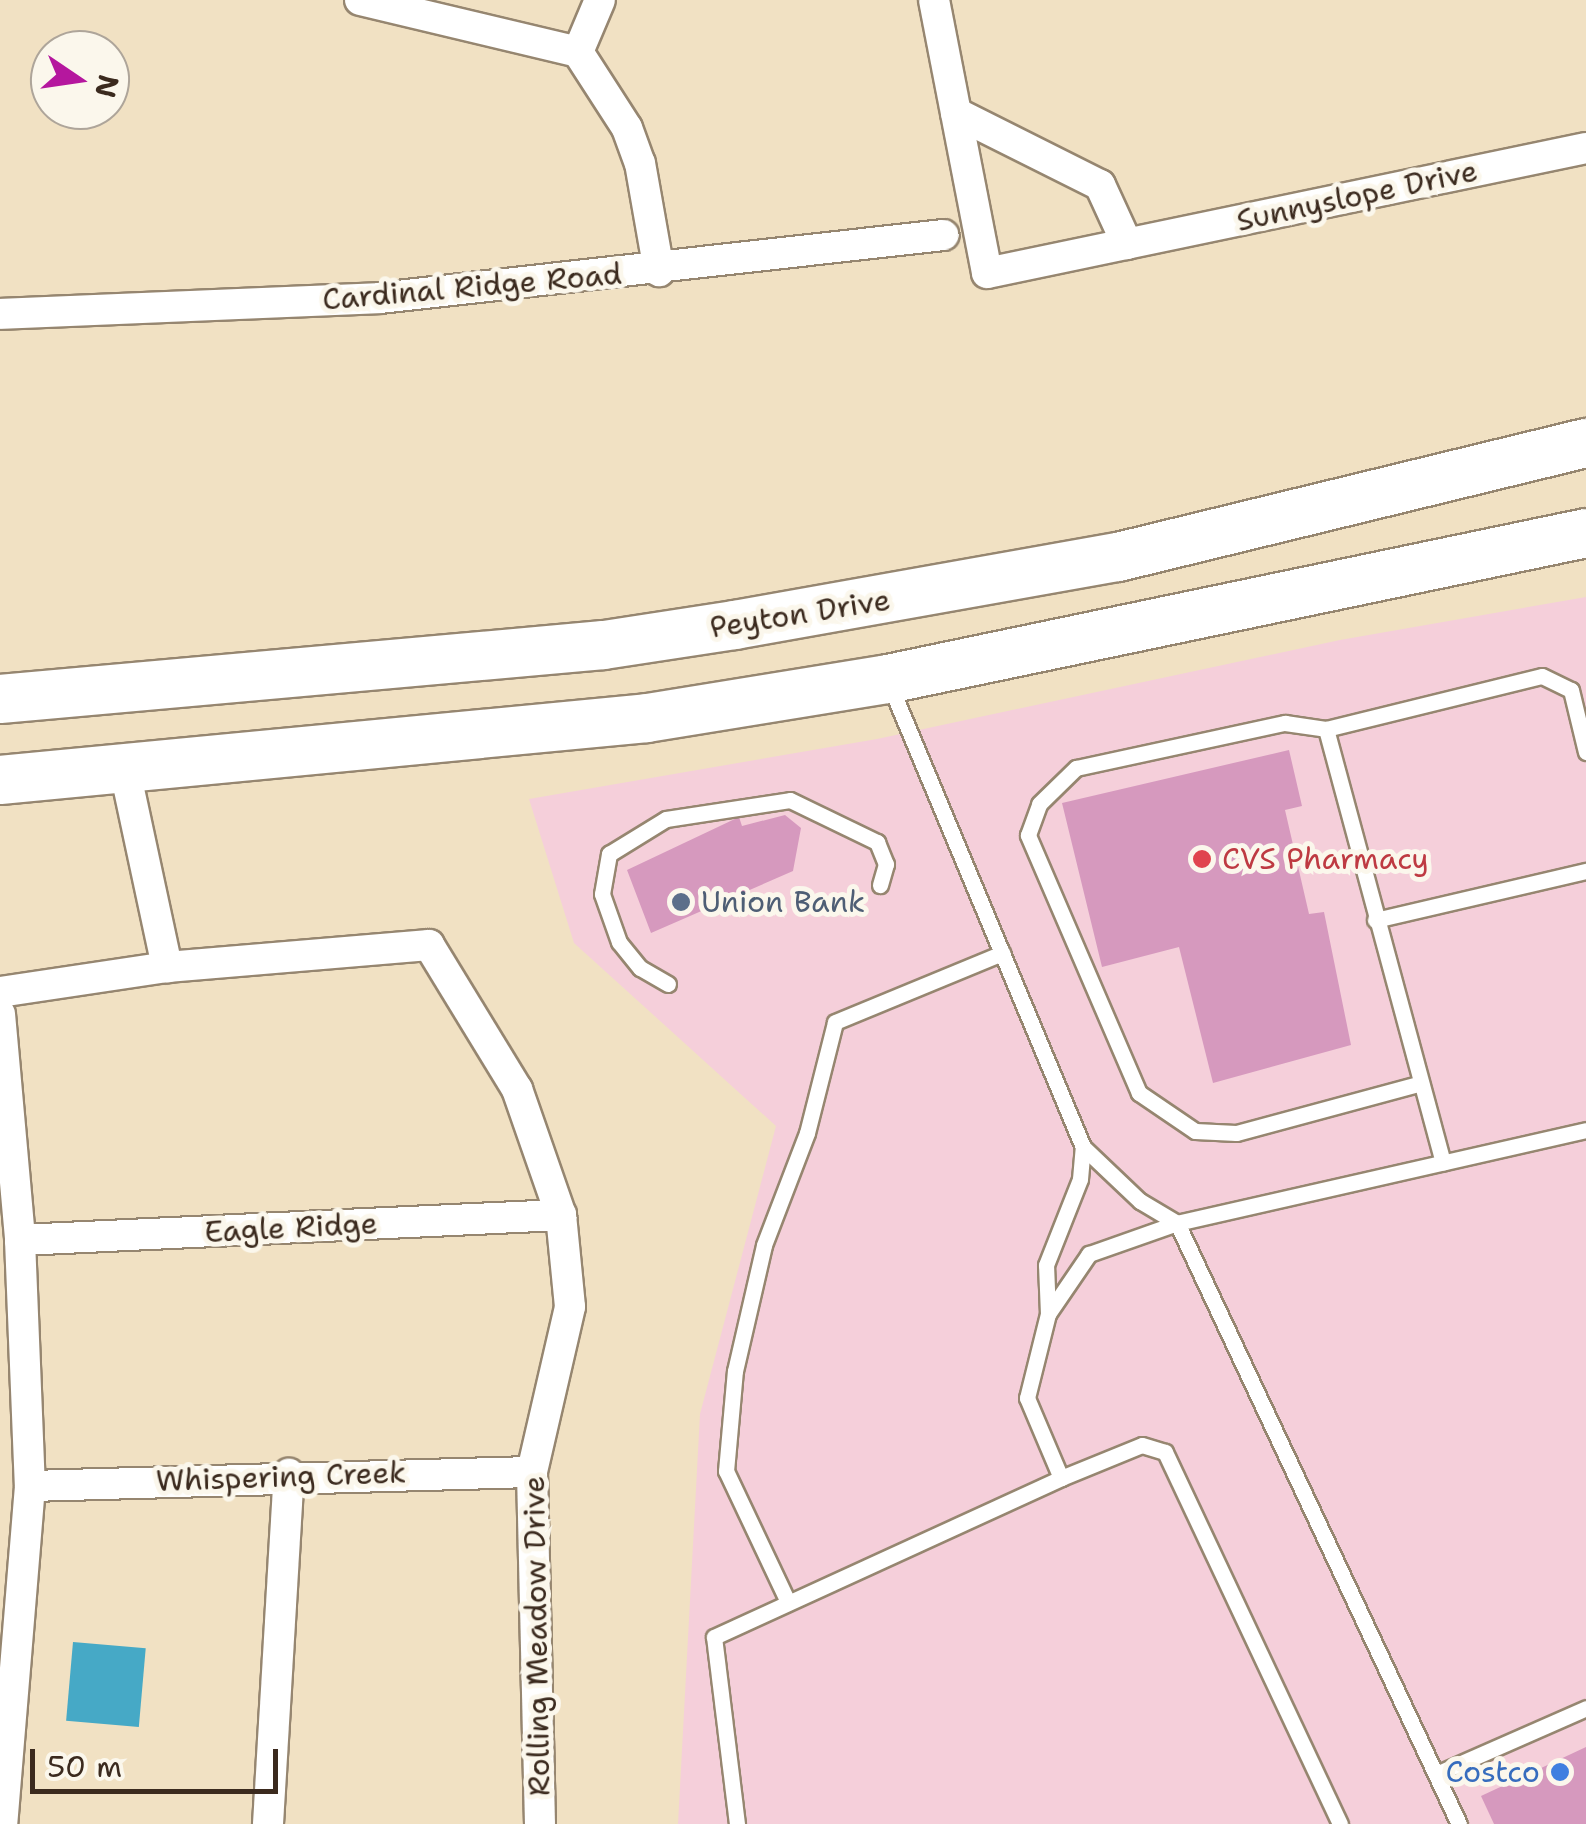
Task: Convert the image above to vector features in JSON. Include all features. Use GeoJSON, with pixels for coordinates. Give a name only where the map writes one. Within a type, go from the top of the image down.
{"type":"FeatureCollection","features":[{"type":"Feature","properties":{"kind":"main road","name":"Peyton Drive"},"geometry":{"type":"LineString","coordinates":[[0,699],[604,646],[735,625],[1118,556],[1586,443]]}},
{"type":"Feature","properties":{"kind":"main road"},"geometry":{"type":"LineString","coordinates":[[0,780],[648,718],[888,679],[1586,533]]}},
{"type":"Feature","properties":{"kind":"street"},"geometry":{"type":"LineString","coordinates":[[360,0],[578,52],[626,128],[640,163],[659,270]]}},
{"type":"Feature","properties":{"kind":"street"},"geometry":{"type":"LineString","coordinates":[[578,52],[600,0]]}},
{"type":"Feature","properties":{"kind":"street","name":"Sunnyslope Drive"},"geometry":{"type":"LineString","coordinates":[[934,0],[987,273],[1586,148]]}},
{"type":"Feature","properties":{"kind":"street"},"geometry":{"type":"LineString","coordinates":[[956,113],[1100,185],[1128,244]]}},
{"type":"Feature","properties":{"kind":"street","name":"Cardinal Ridge Road"},"geometry":{"type":"LineString","coordinates":[[0,314],[380,298],[659,270],[943,235]]}},
{"type":"Feature","properties":{"kind":"street"},"geometry":{"type":"LineString","coordinates":[[0,992],[167,967],[124,766]]}},
{"type":"Feature","properties":{"kind":"street","name":"Rolling Meadow Drive"},"geometry":{"type":"LineString","coordinates":[[167,967],[430,945],[517,1089],[561,1215],[570,1307],[532,1472],[540,1824]]}},
{"type":"Feature","properties":{"kind":"street"},"geometry":{"type":"LineString","coordinates":[[0,1014],[20,1240],[30,1486],[8,1612],[2,1824]]}},
{"type":"Feature","properties":{"kind":"street","name":"Eagle Ridge"},"geometry":{"type":"LineString","coordinates":[[20,1240],[561,1215]]}},
{"type":"Feature","properties":{"kind":"street","name":"Whispering Creek"},"geometry":{"type":"LineString","coordinates":[[30,1486],[289,1474],[532,1472]]}},
{"type":"Feature","properties":{"kind":"street"},"geometry":{"type":"LineString","coordinates":[[268,1824],[289,1474]]}},
{"type":"Feature","properties":{"kind":"lane"},"geometry":{"type":"LineString","coordinates":[[1418,1084],[1236,1133],[1195,1131],[1140,1093],[1028,834],[1039,804],[1076,768],[1286,723],[1326,729],[1542,676],[1571,690],[1586,752]]}},
{"type":"Feature","properties":{"kind":"lane"},"geometry":{"type":"LineString","coordinates":[[888,679],[1083,1146],[1140,1201],[1177,1223],[1459,1824]]}},
{"type":"Feature","properties":{"kind":"lane"},"geometry":{"type":"LineString","coordinates":[[1326,729],[1418,1084],[1443,1163]]}},
{"type":"Feature","properties":{"kind":"lane"},"geometry":{"type":"LineString","coordinates":[[668,984],[640,968],[620,942],[602,894],[609,854],[666,819],[790,800],[877,842],[886,864],[880,886]]}},
{"type":"Feature","properties":{"kind":"lane"},"geometry":{"type":"LineString","coordinates":[[1375,920],[1586,871]]}},
{"type":"Feature","properties":{"kind":"lane"},"geometry":{"type":"LineString","coordinates":[[788,1602],[726,1471],[735,1372],[764,1246],[807,1133],[834,1022],[1002,953]]}},
{"type":"Feature","properties":{"kind":"lane"},"geometry":{"type":"LineString","coordinates":[[1048,1314],[1089,1254],[1177,1223],[1586,1130]]}},
{"type":"Feature","properties":{"kind":"lane"},"geometry":{"type":"LineString","coordinates":[[1060,1478],[1027,1398],[1048,1314],[1046,1265],[1080,1179],[1083,1146]]}},
{"type":"Feature","properties":{"kind":"lane"},"geometry":{"type":"LineString","coordinates":[[737,1824],[714,1637],[1060,1478],[1142,1445],[1165,1452],[1340,1824]]}},
{"type":"Feature","properties":{"kind":"lane"},"geometry":{"type":"LineString","coordinates":[[1436,1774],[1586,1708]]}},
{"type":"Feature","properties":{"kind":"shaded area"},"geometry":{"type":"Polygon","coordinates":[[[1586,597],[1586,1824],[678,1824],[700,1414],[776,1126],[574,943],[529,799],[877,739],[1340,640],[1586,597]]]}},
{"type":"Feature","properties":{"kind":"water"},"geometry":{"type":"Polygon","coordinates":[[[73,1642],[146,1648],[139,1727],[66,1721],[73,1642]]]}},
{"type":"Feature","properties":{"kind":"building","name":"CVS Pharmacy"},"geometry":{"type":"Polygon","coordinates":[[[1289,750],[1302,806],[1285,810],[1309,914],[1324,912],[1351,1045],[1213,1083],[1179,947],[1102,967],[1062,803],[1289,750]]]}},
{"type":"Feature","properties":{"kind":"building","name":"Union Bank"},"geometry":{"type":"Polygon","coordinates":[[[785,815],[801,828],[793,871],[651,933],[627,870],[739,817],[742,826],[785,815]]]}},
{"type":"Feature","properties":{"kind":"building","name":"Costco"},"geometry":{"type":"Polygon","coordinates":[[[1586,1747],[1586,1824],[1494,1824],[1481,1796],[1586,1747]]]}},
{"type":"Feature","properties":{"kind":"place","name":"CVS Pharmacy"},"geometry":{"type":"Point","coordinates":[1202,859]}},
{"type":"Feature","properties":{"kind":"place","name":"Union Bank"},"geometry":{"type":"Point","coordinates":[681,902]}},
{"type":"Feature","properties":{"kind":"place","name":"Costco"},"geometry":{"type":"Point","coordinates":[1560,1772]}}]}
